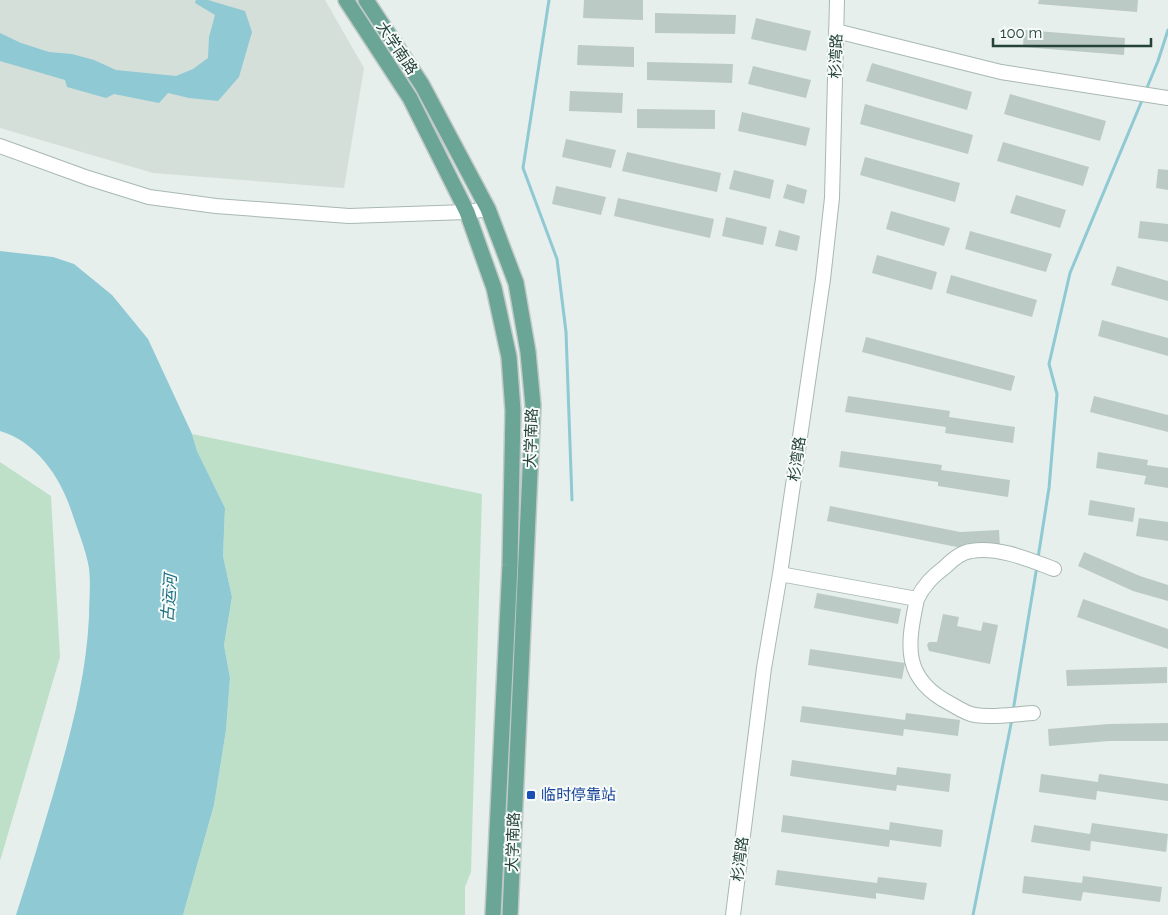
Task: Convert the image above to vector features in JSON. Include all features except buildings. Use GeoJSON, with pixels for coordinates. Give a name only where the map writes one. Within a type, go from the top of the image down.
{"type":"FeatureCollection","features":[{"type":"Feature","properties":{"kind":"main road","name":"大学南路"},"geometry":{"type":"LineString","coordinates":[[346,0],[410,98],[466,212],[494,288],[509,357],[513,411],[510,565],[493,915]]}},
{"type":"Feature","properties":{"kind":"main road","name":"大学南路"},"geometry":{"type":"LineString","coordinates":[[366,0],[422,85],[488,209],[516,283],[528,352],[532,405],[510,915]]}},
{"type":"Feature","properties":{"kind":"street","name":"杉湾路"},"geometry":{"type":"LineString","coordinates":[[733,915],[764,668],[780,574],[832,198],[837,0]]}},
{"type":"Feature","properties":{"kind":"street"},"geometry":{"type":"LineString","coordinates":[[836,31],[1001,72],[1168,98]]}},
{"type":"Feature","properties":{"kind":"street"},"geometry":{"type":"LineString","coordinates":[[0,146],[88,178],[149,197],[216,206],[349,216],[466,212],[488,209]]}},
{"type":"Feature","properties":{"kind":"street"},"geometry":{"type":"LineString","coordinates":[[1033,713],[988,716],[972,715],[937,697],[914,672],[909,648],[911,624],[917,599],[923,587],[950,562],[970,551],[996,551],[1016,555],[1054,569]]}},
{"type":"Feature","properties":{"kind":"street"},"geometry":{"type":"LineString","coordinates":[[780,574],[917,599]]}},
{"type":"Feature","properties":{"kind":"shaded area"},"geometry":{"type":"Polygon","coordinates":[[[0,0],[325,0],[364,68],[344,188],[153,173],[0,128],[0,0]]]}},
{"type":"Feature","properties":{"kind":"green space"},"geometry":{"type":"Polygon","coordinates":[[[192,434],[482,494],[471,872],[465,887],[465,915],[183,915],[214,805],[226,730],[230,678],[224,645],[232,597],[223,556],[225,508],[197,451],[192,434]]]}},
{"type":"Feature","properties":{"kind":"green space"},"geometry":{"type":"Polygon","coordinates":[[[0,462],[51,496],[60,657],[0,861],[0,462]]]}},
{"type":"Feature","properties":{"kind":"water"},"geometry":{"type":"Polygon","coordinates":[[[196,0],[208,0],[245,11],[252,32],[239,77],[218,101],[189,98],[168,93],[159,103],[114,94],[106,98],[67,87],[65,80],[0,61],[0,33],[21,43],[49,52],[72,54],[94,60],[116,70],[176,76],[193,69],[208,58],[209,37],[215,15],[195,3],[196,0]]]}},
{"type":"Feature","properties":{"kind":"water","name":"古运河"},"geometry":{"type":"Polygon","coordinates":[[[0,251],[53,257],[74,264],[112,295],[148,339],[192,434],[197,451],[225,508],[223,556],[232,597],[224,645],[230,678],[226,730],[214,805],[183,915],[16,915],[53,795],[81,685],[89,617],[90,580],[88,561],[82,540],[67,500],[54,475],[46,463],[25,444],[13,436],[0,431],[0,251]]]}},
{"type":"Feature","properties":{"kind":"waterway"},"geometry":{"type":"LineString","coordinates":[[549,0],[523,168],[557,259],[566,332],[572,500]]}},
{"type":"Feature","properties":{"kind":"waterway"},"geometry":{"type":"LineString","coordinates":[[1146,90],[1168,30]]}},
{"type":"Feature","properties":{"kind":"waterway"},"geometry":{"type":"LineString","coordinates":[[1038,558],[1049,488],[1057,394],[1049,364],[1070,273],[1143,98]]}},
{"type":"Feature","properties":{"kind":"waterway"},"geometry":{"type":"LineString","coordinates":[[1013,711],[1037,566]]}},
{"type":"Feature","properties":{"kind":"waterway"},"geometry":{"type":"LineString","coordinates":[[973,915],[1012,719]]}},
{"type":"Feature","properties":{"kind":"place","name":"临时停靠站"},"geometry":{"type":"Point","coordinates":[531,795]}}]}
